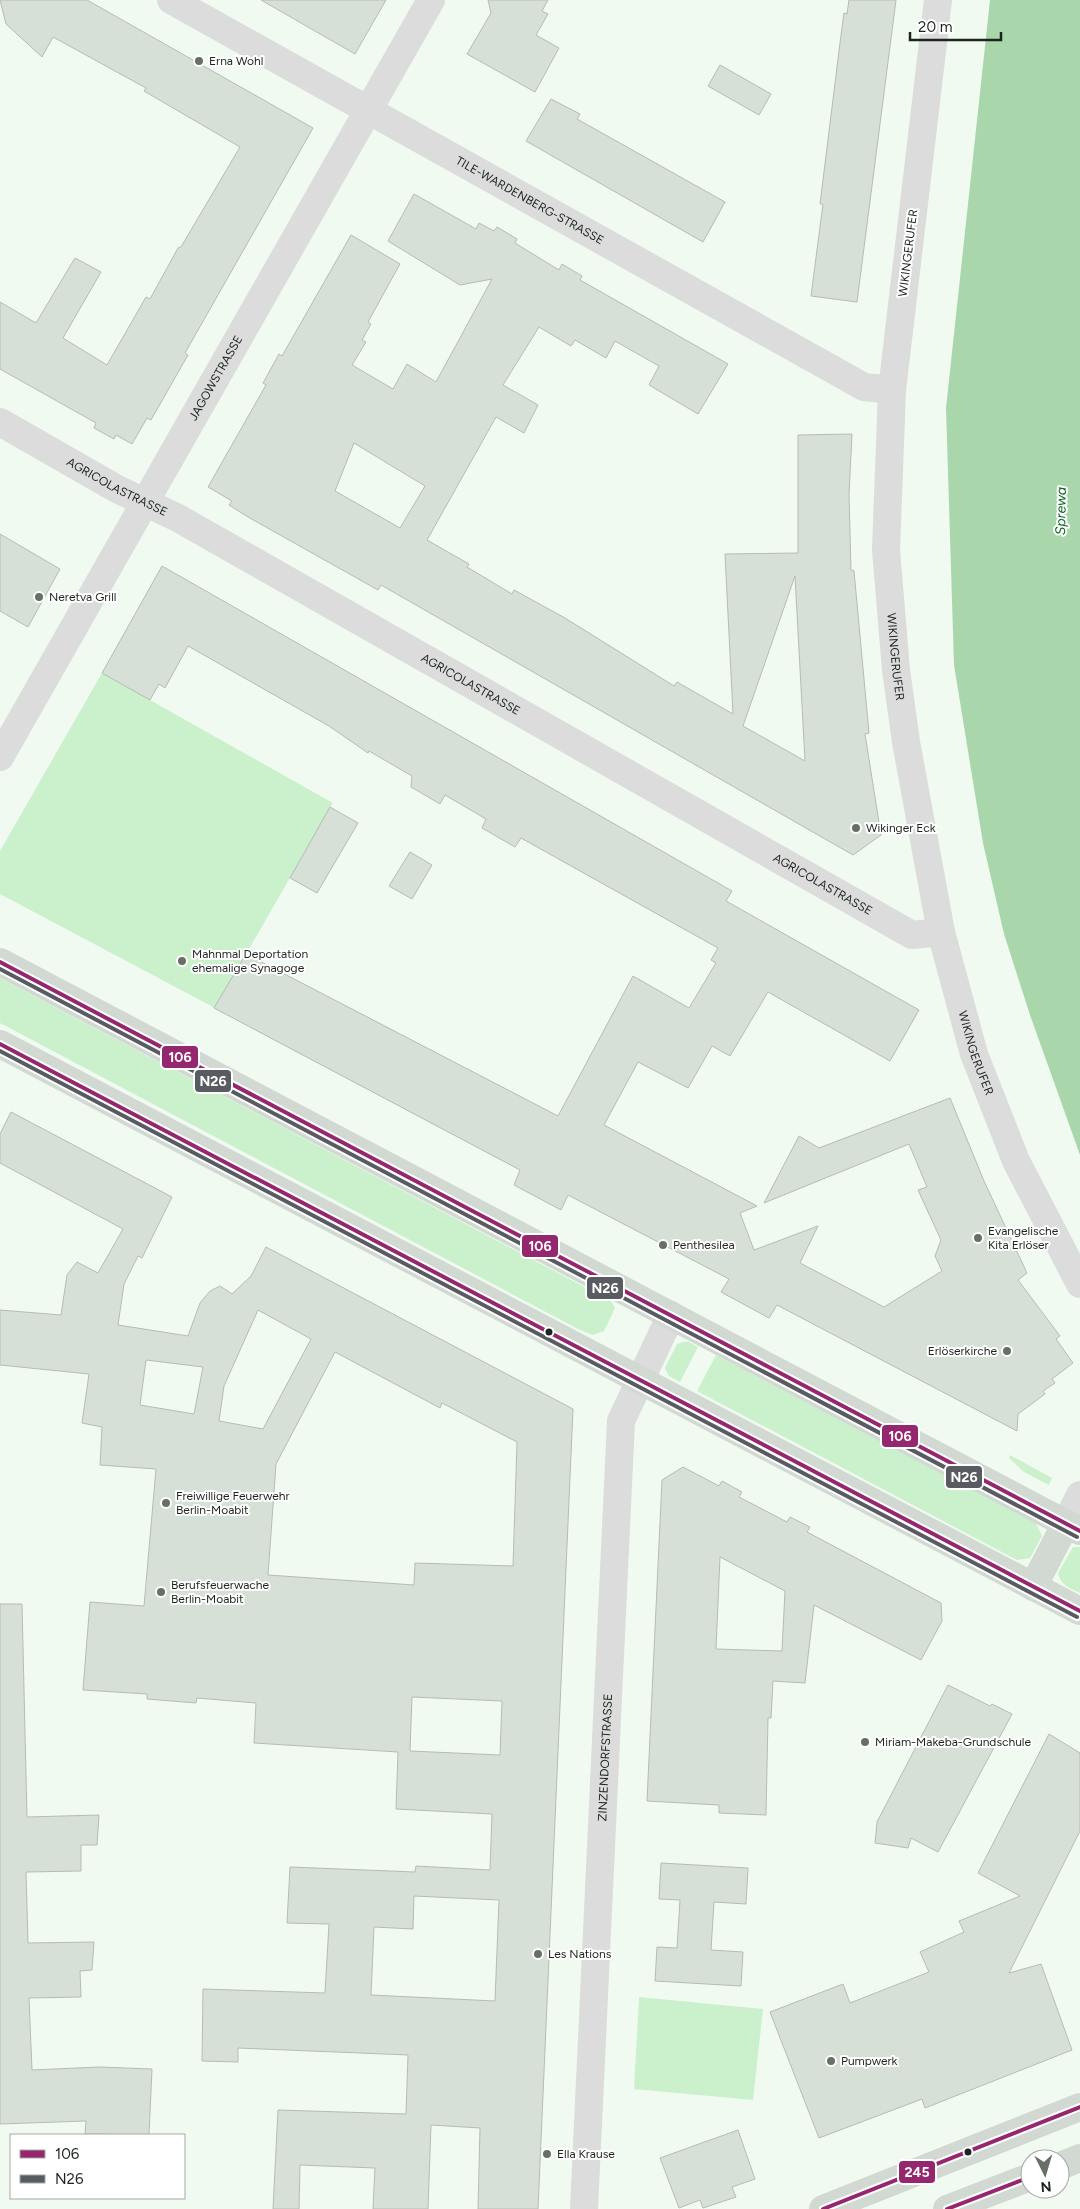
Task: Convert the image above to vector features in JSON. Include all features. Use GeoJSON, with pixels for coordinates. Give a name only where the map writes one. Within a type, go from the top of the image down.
{"type":"FeatureCollection","features":[{"type":"Feature","properties":{"kind":"main road"},"geometry":{"type":"LineString","coordinates":[[0,962],[1073,1527],[1033,1587]]}},
{"type":"Feature","properties":{"kind":"main road"},"geometry":{"type":"LineString","coordinates":[[0,1044],[1080,1611]]}},
{"type":"Feature","properties":{"kind":"main road"},"geometry":{"type":"LineString","coordinates":[[823,2209],[1080,2107]]}},
{"type":"Feature","properties":{"kind":"main road"},"geometry":{"type":"LineString","coordinates":[[947,2209],[1020,2181]]}},
{"type":"Feature","properties":{"kind":"street","name":"TILE-WARDENBERG-STRASSE"},"geometry":{"type":"LineString","coordinates":[[171,0],[368,112],[864,387],[892,390]]}},
{"type":"Feature","properties":{"kind":"street","name":"JAGOWSTRASSE"},"geometry":{"type":"LineString","coordinates":[[0,757],[431,0]]}},
{"type":"Feature","properties":{"kind":"street","name":"WIKINGERUFER"},"geometry":{"type":"LineString","coordinates":[[938,0],[892,390],[886,550],[896,670],[906,742],[942,932],[974,1054],[1016,1161],[1080,1284]]}},
{"type":"Feature","properties":{"kind":"street","name":"AGRICOLASTRASSE"},"geometry":{"type":"LineString","coordinates":[[0,422],[145,503],[196,528],[912,935],[942,932]]}},
{"type":"Feature","properties":{"kind":"street","name":"ZINZENDORFSTRASSE"},"geometry":{"type":"LineString","coordinates":[[584,2209],[621,1421],[638,1380],[670,1315]]}},
{"type":"Feature","properties":{"kind":"street"},"geometry":{"type":"LineString","coordinates":[[1073,1527],[1080,1495]]}},
{"type":"Feature","properties":{"kind":"shaded area"},"geometry":{"type":"Polygon","coordinates":[[[102,673],[333,803],[215,1008],[0,894],[0,851],[102,673]]]}},
{"type":"Feature","properties":{"kind":"shaded area"},"geometry":{"type":"Polygon","coordinates":[[[0,978],[611,1301],[615,1308],[604,1331],[593,1335],[580,1330],[0,1023],[0,978]]]}},
{"type":"Feature","properties":{"kind":"shaded area"},"geometry":{"type":"Polygon","coordinates":[[[689,1342],[698,1347],[680,1382],[669,1376],[665,1368],[677,1344],[689,1342]]]}},
{"type":"Feature","properties":{"kind":"shaded area"},"geometry":{"type":"Polygon","coordinates":[[[716,1355],[1036,1523],[1042,1536],[1030,1558],[1017,1560],[697,1391],[716,1355]]]}},
{"type":"Feature","properties":{"kind":"shaded area"},"geometry":{"type":"Polygon","coordinates":[[[1010,1455],[1052,1478],[1049,1485],[1024,1472],[1009,1458],[1010,1455]]]}},
{"type":"Feature","properties":{"kind":"shaded area"},"geometry":{"type":"Polygon","coordinates":[[[1073,1547],[1080,1547],[1080,1593],[1063,1583],[1058,1573],[1073,1547]]]}},
{"type":"Feature","properties":{"kind":"shaded area"},"geometry":{"type":"Polygon","coordinates":[[[639,1997],[763,2009],[753,2100],[634,2089],[639,1997]]]}},
{"type":"Feature","properties":{"kind":"water","name":"Sprewa"},"geometry":{"type":"Polygon","coordinates":[[[990,0],[1080,0],[1080,1155],[1030,1015],[1004,934],[983,843],[954,665],[946,408],[990,0]]]}},
{"type":"Feature","properties":{"kind":"building"},"geometry":{"type":"Polygon","coordinates":[[[0,0],[87,0],[313,128],[185,353],[188,355],[151,420],[147,418],[132,444],[116,435],[114,439],[94,428],[96,423],[0,369],[0,302],[36,323],[75,258],[101,272],[63,338],[107,365],[146,297],[150,299],[178,248],[181,247],[240,147],[144,91],[146,88],[53,37],[42,57],[6,24],[0,0]]]}},
{"type":"Feature","properties":{"kind":"building"},"geometry":{"type":"Polygon","coordinates":[[[261,0],[386,0],[355,54],[261,0]]]}},
{"type":"Feature","properties":{"kind":"building"},"geometry":{"type":"Polygon","coordinates":[[[488,0],[548,0],[542,11],[548,14],[536,35],[559,48],[535,92],[467,54],[491,13],[488,0]]]}},
{"type":"Feature","properties":{"kind":"building"},"geometry":{"type":"Polygon","coordinates":[[[849,0],[896,0],[857,302],[811,296],[823,204],[820,204],[840,43],[844,13],[847,14],[849,0]]]}},
{"type":"Feature","properties":{"kind":"building"},"geometry":{"type":"Polygon","coordinates":[[[720,65],[771,94],[759,115],[708,86],[720,65]]]}},
{"type":"Feature","properties":{"kind":"building"},"geometry":{"type":"Polygon","coordinates":[[[551,99],[580,114],[577,119],[725,202],[703,242],[526,141],[551,99]]]}},
{"type":"Feature","properties":{"kind":"building"},"geometry":{"type":"Polygon","coordinates":[[[414,194],[476,229],[479,223],[494,231],[497,227],[517,239],[515,243],[559,270],[562,264],[582,276],[580,280],[728,364],[698,414],[649,385],[659,366],[615,341],[606,358],[575,340],[571,346],[539,327],[503,385],[538,405],[524,433],[496,417],[427,540],[469,564],[467,567],[512,594],[514,590],[565,618],[674,686],[677,682],[733,714],[725,554],[798,553],[798,435],[852,434],[849,494],[851,570],[854,571],[869,733],[865,734],[881,835],[853,855],[381,585],[378,590],[248,517],[229,505],[232,501],[208,487],[266,385],[263,383],[279,354],[282,356],[351,235],[400,264],[368,322],[371,324],[362,340],[366,342],[352,365],[393,389],[407,364],[436,382],[492,279],[460,285],[388,241],[414,194]],[[354,443],[335,491],[400,528],[425,486],[354,443]],[[795,576],[743,726],[805,761],[795,576]]]}},
{"type":"Feature","properties":{"kind":"building"},"geometry":{"type":"Polygon","coordinates":[[[0,534],[60,569],[28,627],[0,611],[0,534]]]}},
{"type":"Feature","properties":{"kind":"building"},"geometry":{"type":"Polygon","coordinates":[[[162,566],[732,891],[726,901],[919,1010],[890,1061],[768,992],[730,1056],[712,1046],[688,1088],[638,1062],[604,1125],[757,1206],[740,1213],[754,1250],[818,1226],[800,1263],[884,1307],[942,1271],[935,1256],[941,1240],[918,1190],[927,1187],[909,1144],[764,1203],[799,1136],[819,1148],[950,1098],[984,1181],[1027,1273],[1018,1280],[1060,1336],[1056,1339],[1073,1363],[1052,1379],[1055,1383],[1043,1391],[1045,1394],[1018,1414],[1017,1431],[777,1305],[769,1318],[721,1292],[729,1279],[568,1195],[561,1210],[514,1185],[520,1170],[214,1008],[246,954],[558,1116],[633,976],[689,1008],[716,963],[711,960],[718,948],[521,838],[515,847],[482,828],[486,819],[445,795],[440,804],[411,787],[412,776],[369,751],[368,753],[329,726],[188,646],[165,688],[159,684],[150,700],[102,673],[162,566]]]}},
{"type":"Feature","properties":{"kind":"building"},"geometry":{"type":"Polygon","coordinates":[[[330,807],[358,823],[317,893],[290,878],[330,807]]]}},
{"type":"Feature","properties":{"kind":"building"},"geometry":{"type":"Polygon","coordinates":[[[410,852],[432,865],[412,899],[389,886],[410,852]]]}},
{"type":"Feature","properties":{"kind":"building"},"geometry":{"type":"Polygon","coordinates":[[[11,1112],[172,1197],[142,1258],[138,1256],[124,1284],[118,1325],[188,1336],[200,1303],[210,1291],[220,1286],[232,1294],[251,1276],[266,1247],[573,1409],[538,2209],[478,2209],[480,2128],[431,2125],[428,2209],[373,2209],[375,2168],[300,2165],[299,2209],[273,2209],[278,2110],[406,2114],[408,2055],[238,2048],[238,2062],[202,2061],[203,1989],[325,1993],[329,1924],[287,1923],[290,1867],[415,1872],[416,1866],[490,1870],[492,1814],[396,1809],[398,1752],[254,1743],[256,1703],[197,1698],[196,1703],[147,1699],[147,1694],[83,1690],[90,1602],[144,1606],[156,1469],[100,1465],[102,1427],[82,1423],[89,1374],[0,1365],[0,1310],[61,1315],[67,1275],[77,1262],[98,1273],[123,1229],[0,1163],[0,1134],[11,1112]],[[258,1310],[224,1386],[219,1421],[263,1429],[311,1339],[258,1310]],[[335,1352],[276,1464],[268,1575],[414,1585],[415,1563],[513,1566],[517,1442],[442,1403],[440,1408],[335,1352]],[[146,1360],[140,1405],[194,1414],[203,1367],[146,1360]],[[412,1697],[410,1751],[500,1755],[502,1701],[412,1697]],[[414,1896],[413,1929],[374,1927],[371,1995],[495,2001],[499,1900],[414,1896]]]}},
{"type":"Feature","properties":{"kind":"building"},"geometry":{"type":"Polygon","coordinates":[[[683,1467],[719,1486],[722,1481],[742,1492],[739,1497],[787,1522],[790,1517],[810,1527],[807,1532],[941,1603],[942,1621],[921,1660],[814,1605],[805,1683],[773,1681],[771,1718],[768,1718],[766,1815],[719,1813],[719,1805],[647,1801],[662,1480],[683,1467]],[[720,1557],[716,1649],[782,1651],[785,1591],[720,1557]]]}},
{"type":"Feature","properties":{"kind":"building"},"geometry":{"type":"Polygon","coordinates":[[[0,1604],[22,1604],[27,1817],[99,1815],[97,1845],[81,1845],[81,1871],[26,1872],[28,1943],[94,1942],[92,1970],[80,1971],[81,1997],[29,1998],[32,2070],[99,2067],[152,2069],[149,2134],[85,2134],[86,2121],[0,2124],[0,1604]]]}},
{"type":"Feature","properties":{"kind":"building"},"geometry":{"type":"Polygon","coordinates":[[[948,1685],[990,1706],[992,1704],[1012,1714],[938,1852],[911,1838],[908,1848],[875,1843],[877,1822],[948,1685]]]}},
{"type":"Feature","properties":{"kind":"building"},"geometry":{"type":"Polygon","coordinates":[[[1049,1734],[1080,1753],[1080,1831],[1009,1973],[1041,1964],[1072,2050],[925,2108],[922,2099],[819,2138],[770,2012],[843,1984],[850,2003],[929,1972],[920,1952],[964,1932],[959,1921],[1020,1896],[978,1873],[1049,1734]]]}},
{"type":"Feature","properties":{"kind":"building"},"geometry":{"type":"Polygon","coordinates":[[[661,1863],[748,1868],[746,1904],[714,1902],[711,1950],[743,1952],[741,1986],[655,1981],[657,1947],[677,1948],[680,1900],[659,1899],[661,1863]]]}},
{"type":"Feature","properties":{"kind":"building"},"geometry":{"type":"Polygon","coordinates":[[[738,2130],[755,2179],[732,2187],[736,2197],[703,2208],[700,2200],[679,2208],[660,2158],[738,2130]]]}},
{"type":"Feature","properties":{"kind":"transit line","name":"106"},"geometry":{"type":"LineString","coordinates":[[0,962],[1080,1531]]}},
{"type":"Feature","properties":{"kind":"transit line","name":"N26"},"geometry":{"type":"LineString","coordinates":[[0,969],[1077,1537]]}},
{"type":"Feature","properties":{"kind":"transit line","name":"106"},"geometry":{"type":"LineString","coordinates":[[0,1044],[1080,1611]]}},
{"type":"Feature","properties":{"kind":"transit line","name":"N26"},"geometry":{"type":"LineString","coordinates":[[0,1051],[1077,1617]]}},
{"type":"Feature","properties":{"kind":"transit line","name":"245"},"geometry":{"type":"LineString","coordinates":[[823,2209],[1080,2107]]}},
{"type":"Feature","properties":{"kind":"transit line","name":"245"},"geometry":{"type":"LineString","coordinates":[[947,2209],[1020,2181]]}},
{"type":"Feature","properties":{"kind":"place","name":"Erna Wohl"},"geometry":{"type":"Point","coordinates":[199,61]}},
{"type":"Feature","properties":{"kind":"place","name":"Neretva Grill"},"geometry":{"type":"Point","coordinates":[39,597]}},
{"type":"Feature","properties":{"kind":"place","name":"Wikinger Eck"},"geometry":{"type":"Point","coordinates":[856,828]}},
{"type":"Feature","properties":{"kind":"place","name":"Mahnmal Deportation ehemalige Synagoge"},"geometry":{"type":"Point","coordinates":[182,961]}},
{"type":"Feature","properties":{"kind":"place","name":"Evangelische Kita Erlöser"},"geometry":{"type":"Point","coordinates":[978,1238]}},
{"type":"Feature","properties":{"kind":"place","name":"Penthesilea"},"geometry":{"type":"Point","coordinates":[663,1245]}},
{"type":"Feature","properties":{"kind":"place","name":"Erlöserkirche"},"geometry":{"type":"Point","coordinates":[1007,1351]}},
{"type":"Feature","properties":{"kind":"place","name":"Freiwillige Feuerwehr Berlin-Moabit"},"geometry":{"type":"Point","coordinates":[166,1503]}},
{"type":"Feature","properties":{"kind":"place","name":"Berufsfeuerwache Berlin-Moabit"},"geometry":{"type":"Point","coordinates":[161,1592]}},
{"type":"Feature","properties":{"kind":"place","name":"Miriam-Makeba-Grundschule"},"geometry":{"type":"Point","coordinates":[865,1742]}},
{"type":"Feature","properties":{"kind":"place","name":"Les Nations"},"geometry":{"type":"Point","coordinates":[538,1954]}},
{"type":"Feature","properties":{"kind":"place","name":"Pumpwerk"},"geometry":{"type":"Point","coordinates":[831,2061]}},
{"type":"Feature","properties":{"kind":"place","name":"Ella Krause"},"geometry":{"type":"Point","coordinates":[547,2154]}}]}
